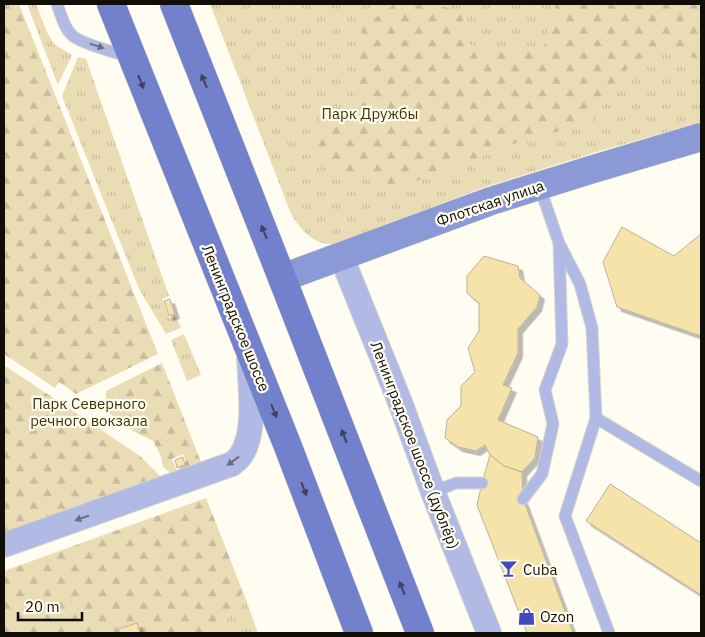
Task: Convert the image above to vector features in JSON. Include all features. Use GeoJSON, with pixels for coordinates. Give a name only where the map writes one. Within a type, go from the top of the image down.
{"type":"FeatureCollection","features":[{"type":"Feature","properties":{"kind":"main road","name":"Ленинградское шоссе"},"geometry":{"type":"LineString","coordinates":[[111,4],[283,435],[359,633]]}},
{"type":"Feature","properties":{"kind":"main road"},"geometry":{"type":"LineString","coordinates":[[174,4],[420,633]]}},
{"type":"Feature","properties":{"kind":"street","name":"Флотская улица"},"geometry":{"type":"LineString","coordinates":[[282,278],[491,201],[701,136]]}},
{"type":"Feature","properties":{"kind":"street","name":"Ленинградское шоссе (дублёр)"},"geometry":{"type":"LineString","coordinates":[[341,256],[400,402],[433,492],[489,633]]}},
{"type":"Feature","properties":{"kind":"street"},"geometry":{"type":"LineString","coordinates":[[4,545],[232,464],[242,454],[247,443],[250,424],[251,392],[248,348]]}},
{"type":"Feature","properties":{"kind":"lane"},"geometry":{"type":"LineString","coordinates":[[57,4],[66,27],[72,36],[132,57]]}},
{"type":"Feature","properties":{"kind":"lane"},"geometry":{"type":"LineString","coordinates":[[539,185],[559,243],[580,284],[592,328],[596,418],[565,516],[609,633]]}},
{"type":"Feature","properties":{"kind":"lane"},"geometry":{"type":"LineString","coordinates":[[523,499],[542,474],[553,424],[545,390],[562,344],[559,243]]}},
{"type":"Feature","properties":{"kind":"lane"},"geometry":{"type":"LineString","coordinates":[[596,418],[701,481]]}},
{"type":"Feature","properties":{"kind":"lane"},"geometry":{"type":"LineString","coordinates":[[433,492],[456,483],[482,483]]}},
{"type":"Feature","properties":{"kind":"green space"},"geometry":{"type":"Polygon","coordinates":[[[4,4],[19,4],[158,354],[76,394],[59,382],[55,388],[4,354],[4,4]]]}},
{"type":"Feature","properties":{"kind":"green space"},"geometry":{"type":"Polygon","coordinates":[[[27,4],[36,4],[54,44],[72,55],[58,85],[27,4]]]}},
{"type":"Feature","properties":{"kind":"green space","name":"Парк Дружбы"},"geometry":{"type":"Polygon","coordinates":[[[210,4],[701,4],[701,122],[482,188],[349,240],[334,244],[323,243],[311,238],[291,214],[210,4]]]}},
{"type":"Feature","properties":{"kind":"green space"},"geometry":{"type":"Polygon","coordinates":[[[395,4],[435,4],[461,12],[469,44],[510,52],[544,46],[555,10],[555,4],[701,4],[701,59],[668,52],[632,61],[591,123],[522,141],[390,191],[351,172],[316,164],[315,131],[354,95],[362,27],[395,4]]]}},
{"type":"Feature","properties":{"kind":"green space"},"geometry":{"type":"Polygon","coordinates":[[[78,57],[86,59],[169,296],[162,299],[169,318],[176,316],[181,328],[166,334],[139,289],[62,96],[78,57]]]}},
{"type":"Feature","properties":{"kind":"green space"},"geometry":{"type":"Polygon","coordinates":[[[184,334],[201,375],[187,381],[171,340],[184,334]]]}},
{"type":"Feature","properties":{"kind":"green space"},"geometry":{"type":"Polygon","coordinates":[[[162,363],[201,462],[188,467],[183,454],[172,459],[177,471],[171,473],[163,467],[161,456],[153,441],[133,431],[110,414],[106,404],[106,391],[162,363]]]}},
{"type":"Feature","properties":{"kind":"green space"},"geometry":{"type":"Polygon","coordinates":[[[4,365],[140,456],[161,477],[4,533],[4,365]]]}},
{"type":"Feature","properties":{"kind":"green space"},"geometry":{"type":"Polygon","coordinates":[[[206,498],[243,592],[230,611],[220,633],[4,633],[4,571],[206,498]]]}},
{"type":"Feature","properties":{"kind":"green space"},"geometry":{"type":"Polygon","coordinates":[[[243,592],[258,633],[220,633],[230,611],[243,592]]]}},
{"type":"Feature","properties":{"kind":"building"},"geometry":{"type":"Polygon","coordinates":[[[622,227],[674,256],[701,234],[701,336],[617,307],[603,262],[622,227]]]}},
{"type":"Feature","properties":{"kind":"building"},"geometry":{"type":"Polygon","coordinates":[[[484,256],[518,266],[520,278],[540,295],[537,307],[518,329],[518,353],[503,385],[512,388],[498,420],[538,437],[535,458],[522,472],[504,466],[490,455],[485,445],[476,451],[458,447],[445,438],[447,420],[461,406],[461,386],[475,372],[468,348],[479,331],[479,303],[467,293],[467,276],[484,256]]]}},
{"type":"Feature","properties":{"kind":"building"},"geometry":{"type":"Polygon","coordinates":[[[170,299],[175,314],[169,316],[164,301],[170,299]]]}},
{"type":"Feature","properties":{"kind":"building"},"geometry":{"type":"Polygon","coordinates":[[[490,455],[504,466],[522,472],[523,499],[573,633],[527,633],[477,505],[490,455]]]}},
{"type":"Feature","properties":{"kind":"building"},"geometry":{"type":"Polygon","coordinates":[[[183,457],[185,465],[177,468],[175,460],[183,457]]]}},
{"type":"Feature","properties":{"kind":"building"},"geometry":{"type":"Polygon","coordinates":[[[610,484],[701,543],[701,595],[586,521],[610,484]]]}},
{"type":"Feature","properties":{"kind":"building"},"geometry":{"type":"Polygon","coordinates":[[[137,623],[140,632],[137,633],[120,633],[118,629],[137,623]]]}},
{"type":"Feature","properties":{"kind":"place","name":"Cuba"},"geometry":{"type":"Point","coordinates":[509,569]}},
{"type":"Feature","properties":{"kind":"place","name":"Ozon"},"geometry":{"type":"Point","coordinates":[526,616]}},
{"type":"Feature","properties":{"kind":"park label","name":"Парк Северного речного вокзала"},"geometry":{"type":"Point","coordinates":[89,412]}}]}
